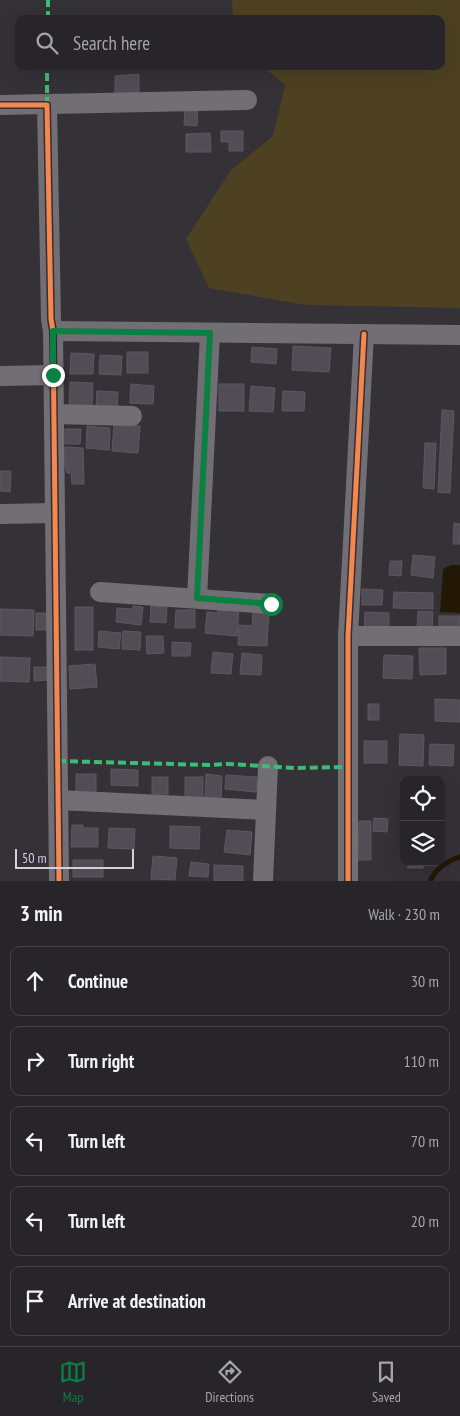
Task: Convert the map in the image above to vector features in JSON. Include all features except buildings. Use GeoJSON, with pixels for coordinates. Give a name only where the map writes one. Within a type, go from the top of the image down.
{"type":"FeatureCollection","features":[{"type":"Feature","properties":{"kind":"street"},"geometry":{"type":"LineString","coordinates":[[0,105],[247,100]]}},
{"type":"Feature","properties":{"kind":"street"},"geometry":{"type":"LineString","coordinates":[[47,105],[51,319],[53,331],[59,881]]}},
{"type":"Feature","properties":{"kind":"street"},"geometry":{"type":"LineString","coordinates":[[53,331],[460,335]]}},
{"type":"Feature","properties":{"kind":"street"},"geometry":{"type":"LineString","coordinates":[[197,598],[210,333]]}},
{"type":"Feature","properties":{"kind":"street"},"geometry":{"type":"LineString","coordinates":[[348,881],[348,636],[364,334]]}},
{"type":"Feature","properties":{"kind":"street"},"geometry":{"type":"LineString","coordinates":[[0,376],[53,375]]}},
{"type":"Feature","properties":{"kind":"street"},"geometry":{"type":"LineString","coordinates":[[54,414],[132,416]]}},
{"type":"Feature","properties":{"kind":"street"},"geometry":{"type":"LineString","coordinates":[[0,514],[55,513]]}},
{"type":"Feature","properties":{"kind":"street"},"geometry":{"type":"LineString","coordinates":[[100,592],[271,604]]}},
{"type":"Feature","properties":{"kind":"street"},"geometry":{"type":"LineString","coordinates":[[348,636],[460,636]]}},
{"type":"Feature","properties":{"kind":"street"},"geometry":{"type":"LineString","coordinates":[[263,881],[268,766]]}},
{"type":"Feature","properties":{"kind":"street"},"geometry":{"type":"LineString","coordinates":[[58,800],[266,810]]}},
{"type":"Feature","properties":{"kind":"shaded area"},"geometry":{"type":"Polygon","coordinates":[[[232,0],[460,0],[460,308],[306,305],[209,288],[186,239],[231,170],[273,136],[285,85],[267,70],[445,70],[445,15],[233,15],[232,0]]]}},
{"type":"Feature","properties":{"kind":"shaded area"},"geometry":{"type":"Polygon","coordinates":[[[451,565],[460,565],[460,613],[440,612],[443,569],[451,565]]]}},
{"type":"Feature","properties":{"kind":"waterway"},"geometry":{"type":"LineString","coordinates":[[430,881],[442,866],[460,857]]}},
{"type":"Feature","properties":{"kind":"marked path"},"geometry":{"type":"LineString","coordinates":[[48,0],[48,15]]}},
{"type":"Feature","properties":{"kind":"marked path"},"geometry":{"type":"LineString","coordinates":[[47,70],[47,105]]}},
{"type":"Feature","properties":{"kind":"marked path"},"geometry":{"type":"LineString","coordinates":[[58,761],[228,764],[295,768],[348,767]]}},
{"type":"Feature","properties":{"kind":"cycle path"},"geometry":{"type":"LineString","coordinates":[[0,105],[47,105],[51,319],[53,331],[59,881]]}},
{"type":"Feature","properties":{"kind":"cycle path"},"geometry":{"type":"LineString","coordinates":[[348,881],[348,636],[364,334]]}},
{"type":"Feature","properties":{"kind":"route"},"geometry":{"type":"LineString","coordinates":[[53,375],[53,331],[210,333],[197,598],[271,604]]}}]}
